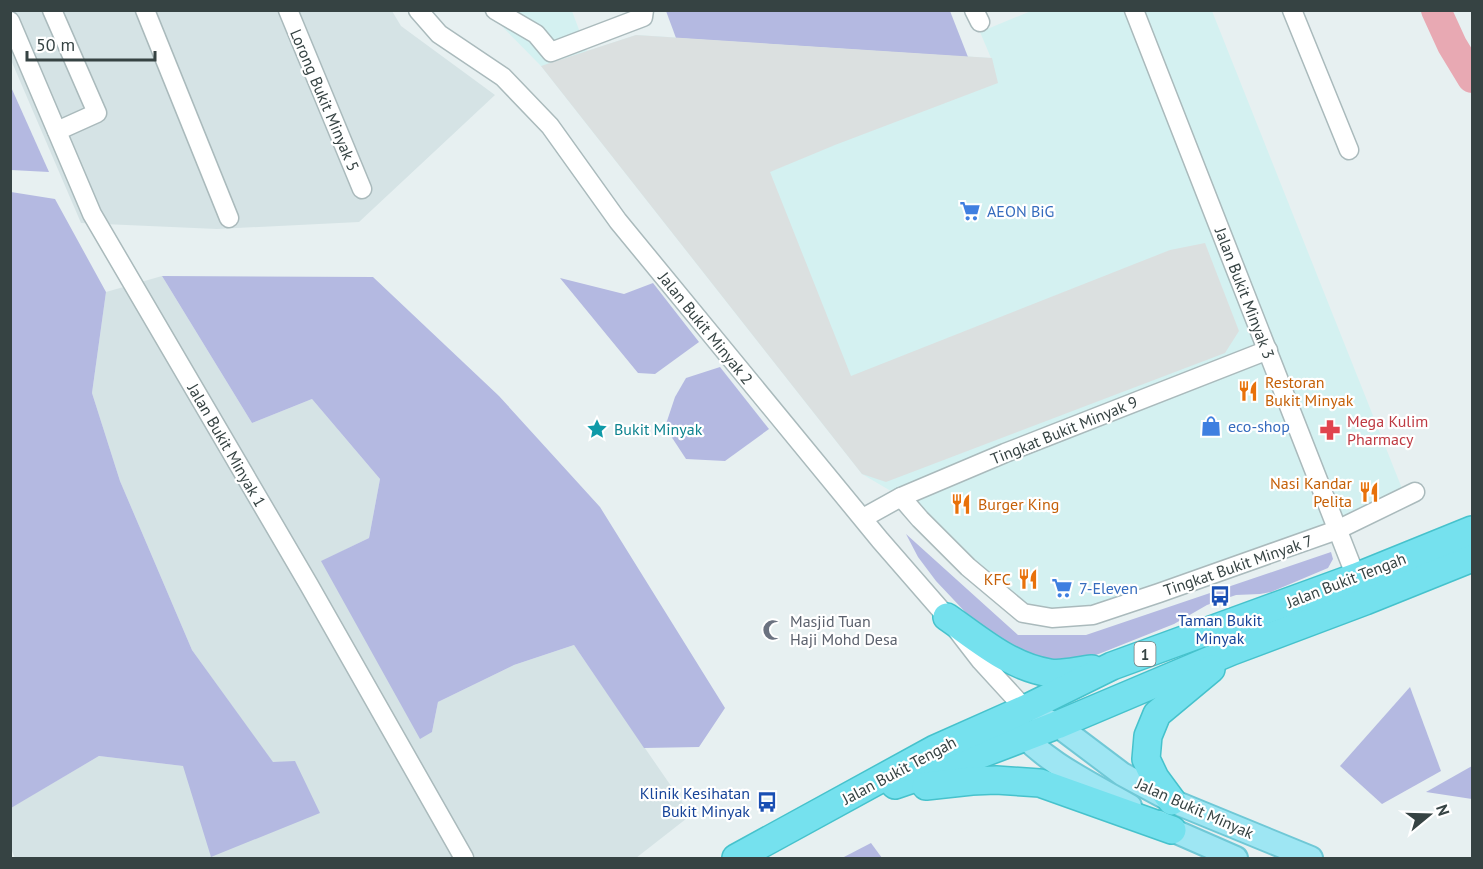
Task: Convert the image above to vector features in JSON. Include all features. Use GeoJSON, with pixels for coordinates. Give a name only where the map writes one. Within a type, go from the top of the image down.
{"type":"FeatureCollection","features":[{"type":"Feature","properties":{"kind":"highway","name":"Jalan Bukit Tengah"},"geometry":{"type":"LineString","coordinates":[[831,806],[935,749],[1112,666],[1356,577],[1473,530]]}},
{"type":"Feature","properties":{"kind":"highway","name":"Jalan Bukit Tengah"},"geometry":{"type":"LineString","coordinates":[[831,806],[939,770],[1024,738],[1232,651],[1473,558]]}},
{"type":"Feature","properties":{"kind":"highway"},"geometry":{"type":"LineString","coordinates":[[947,617],[1023,666],[1052,673],[1112,666]]}},
{"type":"Feature","properties":{"kind":"highway"},"geometry":{"type":"LineString","coordinates":[[1172,801],[1155,778],[1146,759],[1148,736],[1157,714],[1232,651]]}},
{"type":"Feature","properties":{"kind":"highway"},"geometry":{"type":"LineString","coordinates":[[831,806],[925,786],[972,781],[1018,781],[1040,783],[1172,830]]}},
{"type":"Feature","properties":{"kind":"highway","name":"1"},"geometry":{"type":"LineString","coordinates":[[736,858],[831,806]]}},
{"type":"Feature","properties":{"kind":"main road","name":"Jalan Bukit Minyak"},"geometry":{"type":"LineString","coordinates":[[1017,712],[1056,725],[1122,774],[1172,801],[1311,858]]}},
{"type":"Feature","properties":{"kind":"main road","name":"Jalan Bukit Minyak"},"geometry":{"type":"LineString","coordinates":[[1017,712],[1024,738],[1067,770],[1172,830],[1236,858]]}},
{"type":"Feature","properties":{"kind":"street"},"geometry":{"type":"LineString","coordinates":[[52,10],[96,113],[57,130]]}},
{"type":"Feature","properties":{"kind":"street"},"geometry":{"type":"LineString","coordinates":[[145,10],[229,218]]}},
{"type":"Feature","properties":{"kind":"street","name":"Lorong Bukit Minyak 5"},"geometry":{"type":"LineString","coordinates":[[288,10],[362,189]]}},
{"type":"Feature","properties":{"kind":"street","name":"Jalan Bukit Minyak 2"},"geometry":{"type":"LineString","coordinates":[[418,10],[439,34],[503,77],[550,126],[618,221],[947,617],[1017,712]]}},
{"type":"Feature","properties":{"kind":"street"},"geometry":{"type":"LineString","coordinates":[[495,10],[536,34],[551,52],[643,18],[644,10]]}},
{"type":"Feature","properties":{"kind":"street","name":"Jalan Bukit Minyak 3"},"geometry":{"type":"LineString","coordinates":[[1134,10],[1356,577]]}},
{"type":"Feature","properties":{"kind":"street"},"geometry":{"type":"LineString","coordinates":[[1292,10],[1349,150]]}},
{"type":"Feature","properties":{"kind":"street","name":"Jalan Bukit Minyak 1"},"geometry":{"type":"LineString","coordinates":[[10,21],[92,214],[297,565],[464,858]]}},
{"type":"Feature","properties":{"kind":"street","name":"Tingkat Bukit Minyak 9"},"geometry":{"type":"LineString","coordinates":[[863,518],[901,497],[1005,453],[1268,350]]}},
{"type":"Feature","properties":{"kind":"street","name":"Tingkat Bukit Minyak 7"},"geometry":{"type":"LineString","coordinates":[[901,497],[968,567],[1023,613],[1052,618],[1093,615],[1337,530],[1415,492]]}},
{"type":"Feature","properties":{"kind":"shaded area"},"geometry":{"type":"Polygon","coordinates":[[[10,11],[392,11],[401,26],[495,95],[359,222],[217,229],[81,223],[11,60],[10,11]]]}},
{"type":"Feature","properties":{"kind":"shaded area","name":"Taman Bukit Minyak"},"geometry":{"type":"Polygon","coordinates":[[[487,11],[572,11],[587,51],[636,35],[991,58],[980,32],[1031,11],[1212,11],[1405,496],[1093,615],[1023,613],[901,497],[862,474],[541,66],[487,11]]]}},
{"type":"Feature","properties":{"kind":"shaded area"},"geometry":{"type":"Polygon","coordinates":[[[666,11],[950,11],[968,57],[676,38],[666,11]]]}},
{"type":"Feature","properties":{"kind":"shaded area"},"geometry":{"type":"Polygon","coordinates":[[[636,35],[992,58],[998,83],[770,172],[851,376],[1170,250],[1205,243],[1239,331],[1225,353],[886,482],[862,474],[541,66],[636,35]]]}},
{"type":"Feature","properties":{"kind":"shaded area"},"geometry":{"type":"Polygon","coordinates":[[[11,87],[49,172],[11,170],[11,87]]]}},
{"type":"Feature","properties":{"kind":"shaded area"},"geometry":{"type":"Polygon","coordinates":[[[11,192],[55,199],[106,292],[92,393],[120,481],[192,650],[273,762],[295,761],[320,813],[211,857],[183,766],[99,756],[11,808],[11,192]]]}},
{"type":"Feature","properties":{"kind":"shaded area"},"geometry":{"type":"Polygon","coordinates":[[[162,276],[252,423],[312,399],[380,479],[369,538],[322,561],[432,732],[438,702],[514,665],[574,645],[691,815],[636,858],[15,858],[11,849],[10,808],[99,756],[183,766],[273,763],[192,650],[120,481],[92,393],[106,292],[162,276]]]}},
{"type":"Feature","properties":{"kind":"shaded area"},"geometry":{"type":"Polygon","coordinates":[[[162,276],[373,277],[499,396],[600,507],[725,708],[699,747],[644,748],[574,645],[514,665],[438,702],[432,732],[420,739],[321,561],[369,538],[380,479],[312,399],[252,423],[162,276]]]}},
{"type":"Feature","properties":{"kind":"shaded area"},"geometry":{"type":"Polygon","coordinates":[[[560,278],[624,294],[653,283],[699,342],[655,374],[638,373],[560,278]]]}},
{"type":"Feature","properties":{"kind":"shaded area"},"geometry":{"type":"Polygon","coordinates":[[[720,367],[769,429],[725,461],[686,459],[665,427],[675,397],[686,378],[720,367]]]}},
{"type":"Feature","properties":{"kind":"shaded area"},"geometry":{"type":"Polygon","coordinates":[[[906,534],[1018,635],[1086,635],[1331,552],[1333,559],[1328,568],[1271,592],[1236,595],[1207,605],[1174,624],[1076,663],[1055,668],[985,633],[936,581],[918,557],[906,534]]]}},
{"type":"Feature","properties":{"kind":"shaded area"},"geometry":{"type":"Polygon","coordinates":[[[1410,687],[1441,771],[1382,804],[1340,766],[1410,687]]]}},
{"type":"Feature","properties":{"kind":"shaded area"},"geometry":{"type":"Polygon","coordinates":[[[1472,766],[1472,799],[1426,792],[1472,766]]]}},
{"type":"Feature","properties":{"kind":"shaded area"},"geometry":{"type":"Polygon","coordinates":[[[871,843],[882,858],[842,858],[871,843]]]}},
{"type":"Feature","properties":{"kind":"waterway"},"geometry":{"type":"LineString","coordinates":[[1436,10],[1452,45],[1472,78]]}},
{"type":"Feature","properties":{"kind":"place","name":"AEON BiG"},"geometry":{"type":"Point","coordinates":[970,211]}},
{"type":"Feature","properties":{"kind":"place","name":"Restoran Bukit Minyak"},"geometry":{"type":"Point","coordinates":[1248,391]}},
{"type":"Feature","properties":{"kind":"place","name":"eco-shop"},"geometry":{"type":"Point","coordinates":[1211,426]}},
{"type":"Feature","properties":{"kind":"place","name":"Bukit Minyak"},"geometry":{"type":"Point","coordinates":[597,429]}},
{"type":"Feature","properties":{"kind":"place","name":"Mega Kulim Pharmacy"},"geometry":{"type":"Point","coordinates":[1330,430]}},
{"type":"Feature","properties":{"kind":"place","name":"Nasi Kandar Pelita"},"geometry":{"type":"Point","coordinates":[1369,492]}},
{"type":"Feature","properties":{"kind":"place","name":"Burger King"},"geometry":{"type":"Point","coordinates":[961,504]}},
{"type":"Feature","properties":{"kind":"place","name":"KFC"},"geometry":{"type":"Point","coordinates":[1028,579]}},
{"type":"Feature","properties":{"kind":"place","name":"7-Eleven"},"geometry":{"type":"Point","coordinates":[1062,588]}},
{"type":"Feature","properties":{"kind":"place","name":"Taman Bukit Minyak"},"geometry":{"type":"Point","coordinates":[1220,596]}},
{"type":"Feature","properties":{"kind":"place","name":"Masjid Tuan Haji Mohd Desa"},"geometry":{"type":"Point","coordinates":[773,630]}},
{"type":"Feature","properties":{"kind":"place","name":"Klinik Kesihatan Bukit Minyak"},"geometry":{"type":"Point","coordinates":[767,802]}}]}
